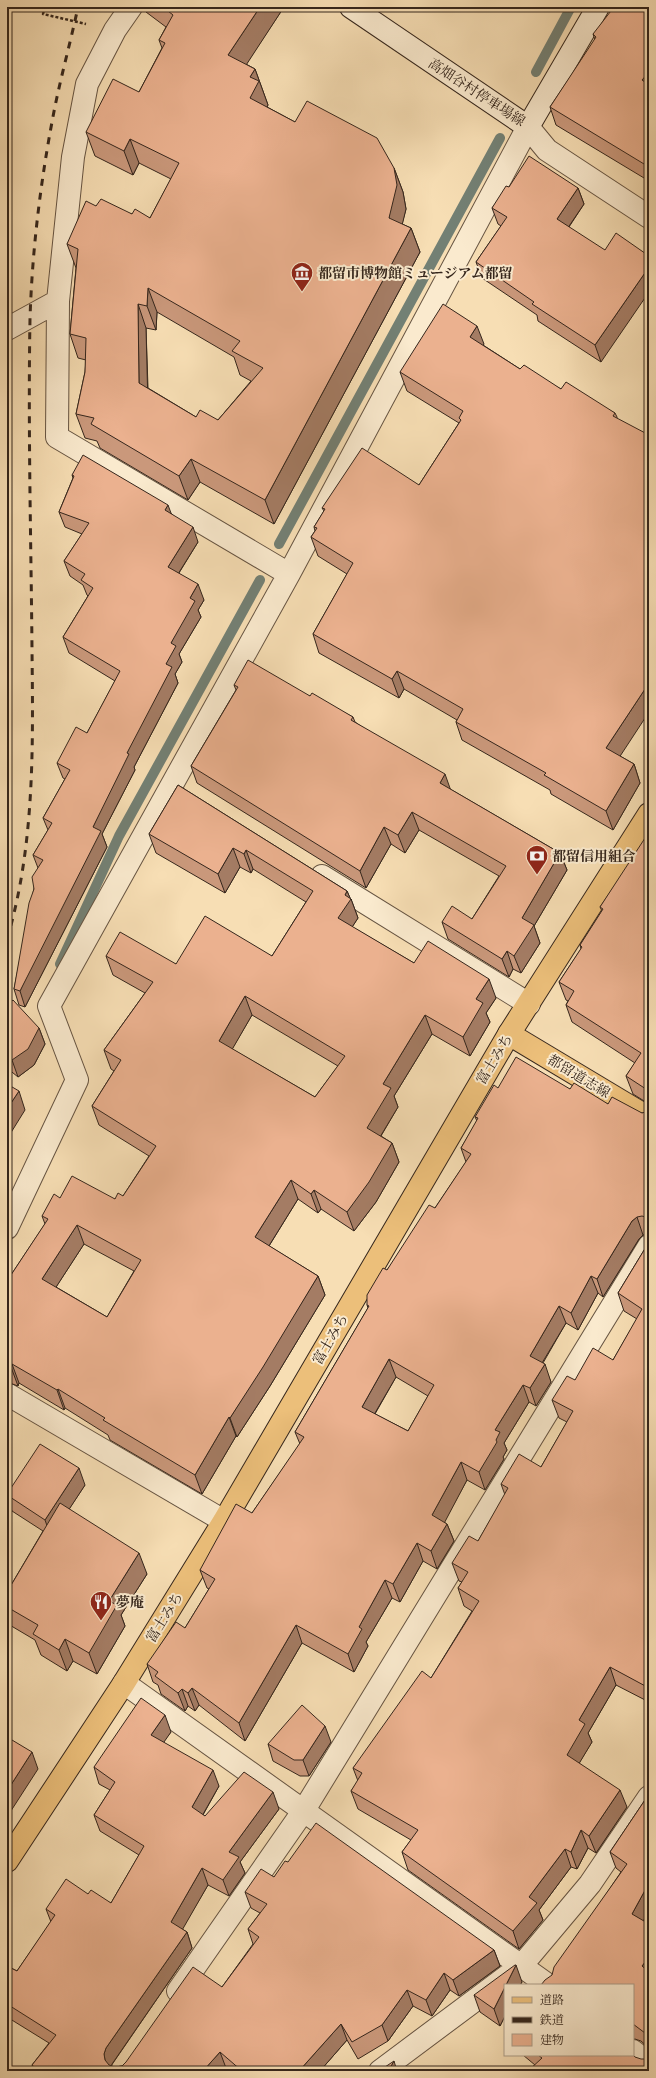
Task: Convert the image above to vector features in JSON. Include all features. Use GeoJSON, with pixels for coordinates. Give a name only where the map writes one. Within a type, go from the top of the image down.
{"type":"FeatureCollection","features":[{"type":"Feature","properties":{"kind":"main road","name":"富士みち"},"geometry":{"type":"LineString","coordinates":[[7,1861],[124,1683],[224,1521],[509,1034],[649,814]]}},
{"type":"Feature","properties":{"kind":"main road","name":"都留道志線"},"geometry":{"type":"LineString","coordinates":[[509,1034],[649,1118]]}},
{"type":"Feature","properties":{"kind":"street"},"geometry":{"type":"LineString","coordinates":[[131,7],[115,30],[87,84],[73,157],[58,301],[57,437],[289,574]]}},
{"type":"Feature","properties":{"kind":"street","name":"高畑谷村停車場線"},"geometry":{"type":"LineString","coordinates":[[351,7],[528,127],[598,7]]}},
{"type":"Feature","properties":{"kind":"street"},"geometry":{"type":"LineString","coordinates":[[7,1228],[78,1080],[49,1006],[172,782],[289,574],[528,127],[548,150],[649,217]]}},
{"type":"Feature","properties":{"kind":"street"},"geometry":{"type":"LineString","coordinates":[[7,329],[58,301]]}},
{"type":"Feature","properties":{"kind":"street"},"geometry":{"type":"LineString","coordinates":[[172,782],[192,795]]}},
{"type":"Feature","properties":{"kind":"street"},"geometry":{"type":"LineString","coordinates":[[306,865],[529,1004]]}},
{"type":"Feature","properties":{"kind":"street"},"geometry":{"type":"LineString","coordinates":[[168,2006],[304,1810],[649,1246]]}},
{"type":"Feature","properties":{"kind":"street"},"geometry":{"type":"LineString","coordinates":[[7,1394],[224,1521]]}},
{"type":"Feature","properties":{"kind":"street"},"geometry":{"type":"LineString","coordinates":[[124,1683],[547,1984]]}},
{"type":"Feature","properties":{"kind":"street"},"geometry":{"type":"LineString","coordinates":[[380,2071],[522,1965],[590,1884],[649,1797]]}},
{"type":"Feature","properties":{"kind":"street"},"geometry":{"type":"LineString","coordinates":[[634,2052],[649,2064]]}},
{"type":"Feature","properties":{"kind":"path"},"geometry":{"type":"LineString","coordinates":[[45,7],[43,14],[93,26]]}},
{"type":"Feature","properties":{"kind":"building"},"geometry":{"type":"Polygon","coordinates":[[[163,7],[260,7],[228,55],[255,69],[250,77],[259,81],[250,98],[295,122],[307,101],[377,138],[394,168],[397,185],[389,218],[411,228],[265,500],[191,459],[179,476],[91,424],[94,418],[76,414],[85,372],[86,338],[70,334],[78,249],[67,244],[86,201],[96,206],[101,199],[132,214],[135,209],[150,218],[179,163],[130,139],[124,151],[86,132],[113,79],[139,92],[165,43],[159,40],[173,15],[163,7]],[[148,288],[147,306],[138,304],[139,383],[196,417],[200,410],[218,420],[263,368],[232,351],[240,341],[148,288]]]}},
{"type":"Feature","properties":{"kind":"building"},"geometry":{"type":"Polygon","coordinates":[[[614,7],[649,7],[649,72],[642,80],[649,85],[649,167],[550,107],[596,37],[593,34],[614,7]]]}},
{"type":"Feature","properties":{"kind":"building"},"geometry":{"type":"Polygon","coordinates":[[[529,156],[578,188],[557,219],[605,250],[616,233],[649,256],[649,267],[595,345],[532,304],[534,302],[476,262],[507,217],[492,208],[506,186],[509,187],[529,156]]]}},
{"type":"Feature","properties":{"kind":"building"},"geometry":{"type":"Polygon","coordinates":[[[443,304],[477,326],[470,337],[520,369],[524,365],[561,389],[566,382],[615,413],[613,416],[649,435],[649,683],[606,748],[634,764],[606,811],[544,775],[546,773],[456,722],[463,709],[397,671],[392,679],[313,634],[353,563],[311,537],[317,528],[314,527],[325,509],[322,508],[362,448],[419,485],[461,420],[459,418],[463,411],[400,372],[443,304]]]}},
{"type":"Feature","properties":{"kind":"building"},"geometry":{"type":"Polygon","coordinates":[[[83,455],[168,505],[165,510],[193,527],[168,567],[198,584],[190,598],[195,601],[171,643],[176,646],[166,664],[172,667],[127,753],[129,754],[93,827],[101,831],[20,991],[14,989],[29,903],[34,889],[32,877],[43,860],[33,855],[52,823],[43,818],[70,770],[57,763],[76,727],[87,733],[120,671],[63,637],[93,588],[81,580],[85,574],[64,561],[89,523],[59,512],[74,476],[72,475],[83,455]]]}},
{"type":"Feature","properties":{"kind":"building"},"geometry":{"type":"Polygon","coordinates":[[[248,660],[310,696],[312,693],[353,717],[351,720],[445,774],[440,783],[560,853],[522,918],[534,925],[514,956],[507,951],[502,959],[442,922],[452,906],[472,919],[506,866],[412,812],[398,835],[384,827],[360,871],[191,766],[238,687],[234,685],[248,660]]]}},
{"type":"Feature","properties":{"kind":"building"},"geometry":{"type":"Polygon","coordinates":[[[178,785],[347,891],[345,895],[351,899],[338,918],[414,963],[428,941],[489,979],[476,999],[483,1003],[463,1037],[425,1015],[383,1084],[391,1088],[367,1128],[392,1143],[369,1182],[347,1212],[314,1190],[311,1194],[291,1180],[255,1237],[318,1276],[263,1367],[230,1418],[229,1417],[195,1475],[103,1420],[105,1418],[58,1389],[57,1390],[12,1364],[11,1367],[7,1365],[7,1281],[48,1219],[42,1216],[54,1194],[60,1198],[72,1176],[115,1199],[118,1193],[123,1196],[156,1146],[92,1106],[121,1060],[104,1050],[153,982],[106,956],[120,932],[176,964],[205,916],[272,956],[313,891],[246,850],[244,854],[233,848],[218,874],[149,834],[178,785]],[[245,996],[219,1041],[315,1097],[345,1056],[245,996]],[[77,1225],[42,1279],[107,1317],[141,1260],[77,1225]]]}},
{"type":"Feature","properties":{"kind":"building"},"geometry":{"type":"Polygon","coordinates":[[[647,835],[649,836],[649,1091],[626,1076],[641,1053],[566,1005],[574,991],[559,982],[582,947],[580,945],[603,909],[600,907],[647,835]]]}},
{"type":"Feature","properties":{"kind":"building"},"geometry":{"type":"Polygon","coordinates":[[[13,1000],[39,1028],[28,1049],[12,1060],[7,1056],[7,1005],[13,1000]]]}},
{"type":"Feature","properties":{"kind":"building"},"geometry":{"type":"Polygon","coordinates":[[[516,1057],[570,1089],[574,1083],[608,1104],[612,1097],[642,1113],[649,1111],[649,1218],[642,1216],[637,1217],[632,1221],[597,1279],[591,1276],[571,1313],[559,1306],[530,1356],[545,1364],[530,1388],[523,1385],[495,1430],[500,1432],[496,1440],[497,1442],[479,1472],[461,1462],[432,1515],[447,1524],[431,1551],[417,1543],[393,1584],[385,1580],[359,1627],[362,1629],[348,1654],[296,1625],[239,1723],[192,1688],[188,1693],[182,1689],[178,1693],[155,1676],[158,1672],[147,1664],[176,1622],[185,1628],[215,1579],[200,1570],[236,1504],[252,1513],[304,1437],[295,1432],[369,1306],[367,1305],[367,1295],[383,1268],[387,1270],[429,1205],[435,1208],[471,1154],[461,1148],[478,1118],[475,1117],[494,1085],[498,1088],[516,1057]],[[389,1359],[362,1407],[408,1431],[434,1385],[389,1359]]]}},
{"type":"Feature","properties":{"kind":"building"},"geometry":{"type":"Polygon","coordinates":[[[7,1084],[19,1091],[7,1109],[7,1084]]]}},
{"type":"Feature","properties":{"kind":"building"},"geometry":{"type":"Polygon","coordinates":[[[649,1242],[649,1688],[610,1667],[579,1720],[585,1724],[567,1755],[620,1790],[589,1836],[581,1830],[571,1852],[565,1849],[529,1897],[537,1903],[513,1931],[402,1852],[418,1830],[351,1791],[362,1773],[353,1768],[422,1671],[431,1678],[479,1601],[458,1588],[468,1572],[452,1563],[469,1536],[478,1541],[508,1488],[501,1484],[519,1454],[541,1467],[573,1411],[552,1400],[567,1376],[575,1380],[593,1348],[613,1360],[642,1309],[618,1293],[649,1242]]]}},
{"type":"Feature","properties":{"kind":"building"},"geometry":{"type":"Polygon","coordinates":[[[40,1444],[79,1468],[45,1520],[7,1495],[40,1444]]]}},
{"type":"Feature","properties":{"kind":"building"},"geometry":{"type":"Polygon","coordinates":[[[60,1503],[139,1553],[109,1601],[117,1605],[89,1653],[65,1639],[59,1650],[33,1634],[38,1625],[7,1607],[7,1592],[60,1503]]]}},
{"type":"Feature","properties":{"kind":"building"},"geometry":{"type":"Polygon","coordinates":[[[141,1698],[165,1715],[151,1735],[213,1770],[192,1807],[205,1816],[244,1772],[273,1792],[229,1852],[239,1857],[223,1880],[202,1868],[171,1922],[187,1932],[106,2048],[104,2054],[105,2060],[109,2065],[115,2067],[122,2066],[126,2062],[193,1967],[222,1987],[259,1937],[248,1929],[267,1904],[245,1892],[261,1869],[274,1877],[285,1861],[288,1862],[316,1823],[494,1950],[453,1980],[444,1973],[426,2000],[407,1990],[382,2025],[352,2042],[341,2024],[299,2071],[242,2071],[220,2052],[203,2071],[39,2071],[32,2065],[56,2035],[7,2004],[7,1966],[17,1971],[55,1915],[46,1909],[66,1879],[88,1894],[91,1890],[111,1903],[144,1846],[94,1815],[115,1782],[94,1767],[141,1698]]]}},
{"type":"Feature","properties":{"kind":"building"},"geometry":{"type":"Polygon","coordinates":[[[302,1705],[325,1726],[303,1760],[294,1760],[268,1744],[302,1705]]]}},
{"type":"Feature","properties":{"kind":"building"},"geometry":{"type":"Polygon","coordinates":[[[7,1737],[32,1752],[7,1791],[7,1737]]]}},
{"type":"Feature","properties":{"kind":"building"},"geometry":{"type":"Polygon","coordinates":[[[649,1794],[649,1883],[632,1914],[649,1924],[649,1957],[642,1966],[649,1972],[649,2036],[634,2025],[634,1984],[542,1984],[552,1975],[554,1967],[627,1864],[610,1852],[649,1794]]]}},
{"type":"Feature","properties":{"kind":"building"},"geometry":{"type":"Polygon","coordinates":[[[516,1965],[506,1984],[504,1984],[504,1989],[494,2009],[474,1995],[516,1965]]]}},
{"type":"Feature","properties":{"kind":"building"},"geometry":{"type":"Polygon","coordinates":[[[539,2056],[634,2056],[641,2059],[649,2058],[649,2071],[528,2071],[542,2058],[539,2056]]]}},
{"type":"Feature","properties":{"kind":"building"},"geometry":{"type":"Polygon","coordinates":[[[394,2061],[388,2071],[379,2071],[394,2061]]]}},
{"type":"Feature","properties":{"kind":"waterway"},"geometry":{"type":"LineString","coordinates":[[536,72],[571,7]]}},
{"type":"Feature","properties":{"kind":"waterway"},"geometry":{"type":"LineString","coordinates":[[279,544],[500,138]]}},
{"type":"Feature","properties":{"kind":"waterway"},"geometry":{"type":"LineString","coordinates":[[60,964],[119,836],[260,580]]}},
{"type":"Feature","properties":{"kind":"railway"},"geometry":{"type":"LineString","coordinates":[[7,939],[23,868],[32,758],[29,401],[30,319],[33,269],[40,195],[52,122],[78,7]]}},
{"type":"Feature","properties":{"kind":"place","name":"都留市博物館ミュージアム都留"},"geometry":{"type":"Point","coordinates":[302,292]}},
{"type":"Feature","properties":{"kind":"place","name":"都留信用組合"},"geometry":{"type":"Point","coordinates":[537,876]}},
{"type":"Feature","properties":{"kind":"place","name":"夢庵"},"geometry":{"type":"Point","coordinates":[101,1622]}}]}
